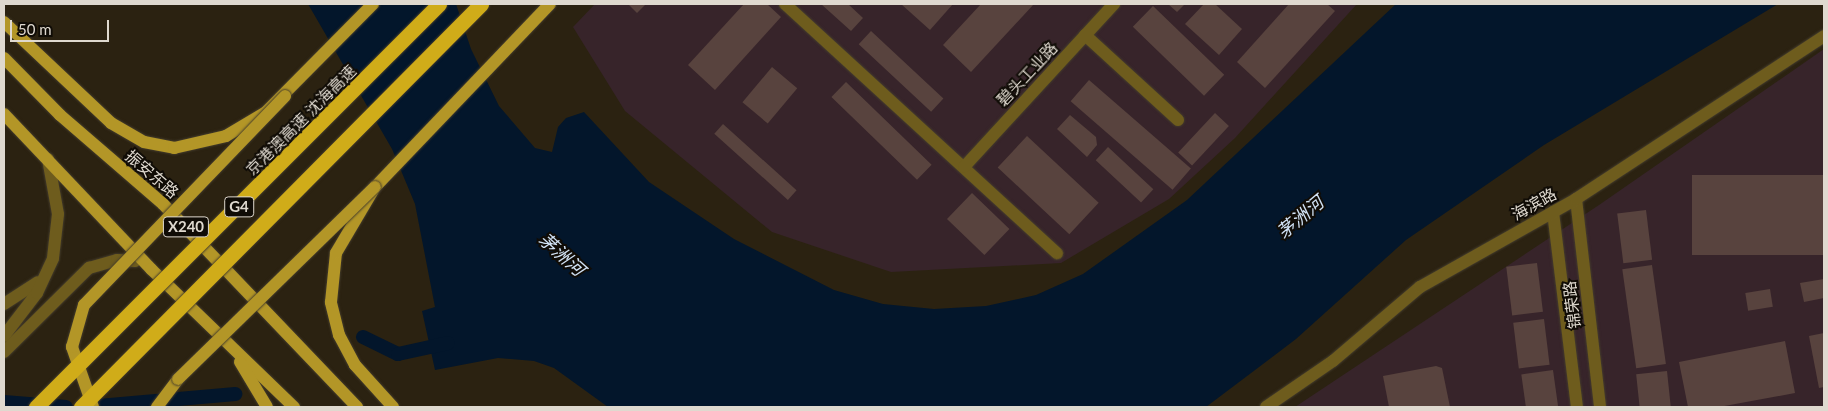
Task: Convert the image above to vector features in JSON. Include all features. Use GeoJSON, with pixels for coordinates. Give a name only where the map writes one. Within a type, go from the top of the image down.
{"type":"FeatureCollection","features":[{"type":"Feature","properties":{"kind":"highway","name":"京港澳高速 沈海高速"},"geometry":{"type":"LineString","coordinates":[[36,407],[439,4]]}},
{"type":"Feature","properties":{"kind":"highway","name":"G4"},"geometry":{"type":"LineString","coordinates":[[80,407],[481,4]]}},
{"type":"Feature","properties":{"kind":"main road"},"geometry":{"type":"LineString","coordinates":[[93,407],[72,347],[84,305],[373,4]]}},
{"type":"Feature","properties":{"kind":"main road"},"geometry":{"type":"LineString","coordinates":[[157,407],[178,379],[375,187],[550,4]]}},
{"type":"Feature","properties":{"kind":"main road"},"geometry":{"type":"LineString","coordinates":[[4,22],[90,106],[127,134],[158,146],[192,146],[226,136],[286,96]]}},
{"type":"Feature","properties":{"kind":"main road","name":"振安东路"},"geometry":{"type":"LineString","coordinates":[[4,58],[60,115],[163,204],[357,407]]}},
{"type":"Feature","properties":{"kind":"main road"},"geometry":{"type":"LineString","coordinates":[[4,114],[152,269],[294,407]]}},
{"type":"Feature","properties":{"kind":"main road"},"geometry":{"type":"LineString","coordinates":[[375,187],[336,253],[331,302],[350,357],[393,407]]}},
{"type":"Feature","properties":{"kind":"main road"},"geometry":{"type":"LineString","coordinates":[[228,343],[267,407]]}},
{"type":"Feature","properties":{"kind":"street"},"geometry":{"type":"LineString","coordinates":[[785,4],[1057,253]]}},
{"type":"Feature","properties":{"kind":"street","name":"碧头工业路"},"geometry":{"type":"LineString","coordinates":[[964,167],[1114,4]]}},
{"type":"Feature","properties":{"kind":"street"},"geometry":{"type":"LineString","coordinates":[[1085,35],[1178,120]]}},
{"type":"Feature","properties":{"kind":"street","name":"海滨路"},"geometry":{"type":"LineString","coordinates":[[1266,407],[1333,361],[1420,287],[1576,199],[1824,36]]}},
{"type":"Feature","properties":{"kind":"street"},"geometry":{"type":"LineString","coordinates":[[4,336],[18,322],[48,271],[58,214],[48,158]]}},
{"type":"Feature","properties":{"kind":"street","name":"锦荣路"},"geometry":{"type":"LineString","coordinates":[[1576,199],[1600,407]]}},
{"type":"Feature","properties":{"kind":"street","name":"锦荣路"},"geometry":{"type":"LineString","coordinates":[[1553,212],[1577,407]]}},
{"type":"Feature","properties":{"kind":"street"},"geometry":{"type":"LineString","coordinates":[[4,352],[89,268],[127,260],[152,269]]}},
{"type":"Feature","properties":{"kind":"street"},"geometry":{"type":"LineString","coordinates":[[4,304],[27,292],[48,271]]}},
{"type":"Feature","properties":{"kind":"shaded area"},"geometry":{"type":"Polygon","coordinates":[[[595,4],[1357,4],[1235,138],[1169,199],[1061,263],[891,272],[772,232],[625,111],[573,27],[595,4]]]}},
{"type":"Feature","properties":{"kind":"shaded area"},"geometry":{"type":"Polygon","coordinates":[[[1824,49],[1824,407],[1295,407],[1599,205],[1824,49]]]}},
{"type":"Feature","properties":{"kind":"water","name":"茅洲河"},"geometry":{"type":"Polygon","coordinates":[[[308,4],[456,4],[471,49],[499,106],[535,148],[552,152],[558,127],[566,118],[584,112],[649,182],[734,239],[834,290],[883,304],[934,309],[986,306],[1036,295],[1083,274],[1187,200],[1396,4],[1778,4],[1544,145],[1406,240],[1296,339],[1206,407],[608,407],[554,368],[534,361],[498,358],[435,370],[422,311],[435,307],[415,204],[392,149],[308,4]]]}},
{"type":"Feature","properties":{"kind":"building"},"geometry":{"type":"Polygon","coordinates":[[[628,4],[646,4],[637,13],[628,4]]]}},
{"type":"Feature","properties":{"kind":"building"},"geometry":{"type":"Polygon","coordinates":[[[744,4],[767,4],[781,17],[715,90],[688,65],[744,4]]]}},
{"type":"Feature","properties":{"kind":"building"},"geometry":{"type":"Polygon","coordinates":[[[821,4],[848,4],[863,18],[851,31],[821,4]]]}},
{"type":"Feature","properties":{"kind":"building"},"geometry":{"type":"Polygon","coordinates":[[[901,4],[953,4],[930,30],[901,4]]]}},
{"type":"Feature","properties":{"kind":"building"},"geometry":{"type":"Polygon","coordinates":[[[981,4],[1034,4],[971,72],[943,45],[981,4]]]}},
{"type":"Feature","properties":{"kind":"building"},"geometry":{"type":"Polygon","coordinates":[[[1168,4],[1185,4],[1177,12],[1168,4]]]}},
{"type":"Feature","properties":{"kind":"building"},"geometry":{"type":"Polygon","coordinates":[[[1204,4],[1215,4],[1242,29],[1219,55],[1185,24],[1204,4]]]}},
{"type":"Feature","properties":{"kind":"building"},"geometry":{"type":"Polygon","coordinates":[[[1289,4],[1327,4],[1335,11],[1265,88],[1237,62],[1289,4]]]}},
{"type":"Feature","properties":{"kind":"building"},"geometry":{"type":"Polygon","coordinates":[[[1153,6],[1224,75],[1204,96],[1133,27],[1153,6]]]}},
{"type":"Feature","properties":{"kind":"building"},"geometry":{"type":"Polygon","coordinates":[[[871,31],[943,99],[931,112],[859,44],[871,31]]]}},
{"type":"Feature","properties":{"kind":"building"},"geometry":{"type":"Polygon","coordinates":[[[772,67],[797,88],[768,123],[742,102],[772,67]]]}},
{"type":"Feature","properties":{"kind":"building"},"geometry":{"type":"Polygon","coordinates":[[[1089,80],[1191,169],[1173,190],[1071,101],[1089,80]]]}},
{"type":"Feature","properties":{"kind":"building"},"geometry":{"type":"Polygon","coordinates":[[[846,82],[932,165],[917,180],[831,97],[846,82]]]}},
{"type":"Feature","properties":{"kind":"building"},"geometry":{"type":"Polygon","coordinates":[[[1215,113],[1229,126],[1192,165],[1178,152],[1215,113]]]}},
{"type":"Feature","properties":{"kind":"building"},"geometry":{"type":"Polygon","coordinates":[[[1070,115],[1096,137],[1097,145],[1087,157],[1057,129],[1070,115]]]}},
{"type":"Feature","properties":{"kind":"building"},"geometry":{"type":"Polygon","coordinates":[[[723,124],[797,190],[788,200],[714,134],[723,124]]]}},
{"type":"Feature","properties":{"kind":"building"},"geometry":{"type":"Polygon","coordinates":[[[1027,136],[1099,203],[1069,234],[998,167],[1027,136]]]}},
{"type":"Feature","properties":{"kind":"building"},"geometry":{"type":"Polygon","coordinates":[[[1108,147],[1153,189],[1141,202],[1096,160],[1108,147]]]}},
{"type":"Feature","properties":{"kind":"building"},"geometry":{"type":"Polygon","coordinates":[[[1692,175],[1824,175],[1824,255],[1692,255],[1692,175]]]}},
{"type":"Feature","properties":{"kind":"building"},"geometry":{"type":"Polygon","coordinates":[[[972,193],[1009,229],[984,255],[947,219],[972,193]]]}},
{"type":"Feature","properties":{"kind":"building"},"geometry":{"type":"Polygon","coordinates":[[[1646,210],[1652,260],[1623,263],[1617,214],[1646,210]]]}},
{"type":"Feature","properties":{"kind":"building"},"geometry":{"type":"Polygon","coordinates":[[[1537,263],[1543,312],[1512,315],[1506,267],[1537,263]]]}},
{"type":"Feature","properties":{"kind":"building"},"geometry":{"type":"Polygon","coordinates":[[[1652,265],[1666,364],[1636,368],[1622,269],[1652,265]]]}},
{"type":"Feature","properties":{"kind":"building"},"geometry":{"type":"Polygon","coordinates":[[[1824,279],[1824,298],[1804,302],[1800,283],[1824,279]]]}},
{"type":"Feature","properties":{"kind":"building"},"geometry":{"type":"Polygon","coordinates":[[[1770,289],[1773,307],[1748,311],[1745,293],[1770,289]]]}},
{"type":"Feature","properties":{"kind":"building"},"geometry":{"type":"Polygon","coordinates":[[[1544,319],[1550,365],[1519,368],[1513,323],[1544,319]]]}},
{"type":"Feature","properties":{"kind":"building"},"geometry":{"type":"Polygon","coordinates":[[[1824,333],[1824,387],[1819,388],[1809,336],[1824,333]]]}},
{"type":"Feature","properties":{"kind":"building"},"geometry":{"type":"Polygon","coordinates":[[[1785,341],[1795,393],[1719,407],[1688,407],[1679,362],[1785,341]]]}},
{"type":"Feature","properties":{"kind":"building"},"geometry":{"type":"Polygon","coordinates":[[[1436,366],[1442,368],[1450,407],[1389,407],[1383,376],[1436,366]]]}},
{"type":"Feature","properties":{"kind":"building"},"geometry":{"type":"Polygon","coordinates":[[[1553,370],[1558,407],[1526,407],[1521,374],[1553,370]]]}},
{"type":"Feature","properties":{"kind":"building"},"geometry":{"type":"Polygon","coordinates":[[[1667,371],[1671,407],[1640,407],[1636,374],[1667,371]]]}},
{"type":"Feature","properties":{"kind":"waterway"},"geometry":{"type":"LineString","coordinates":[[363,337],[398,354],[448,343]]}},
{"type":"Feature","properties":{"kind":"waterway"},"geometry":{"type":"LineString","coordinates":[[87,407],[235,394]]}},
{"type":"Feature","properties":{"kind":"waterway"},"geometry":{"type":"LineString","coordinates":[[4,402],[66,407]]}}]}
